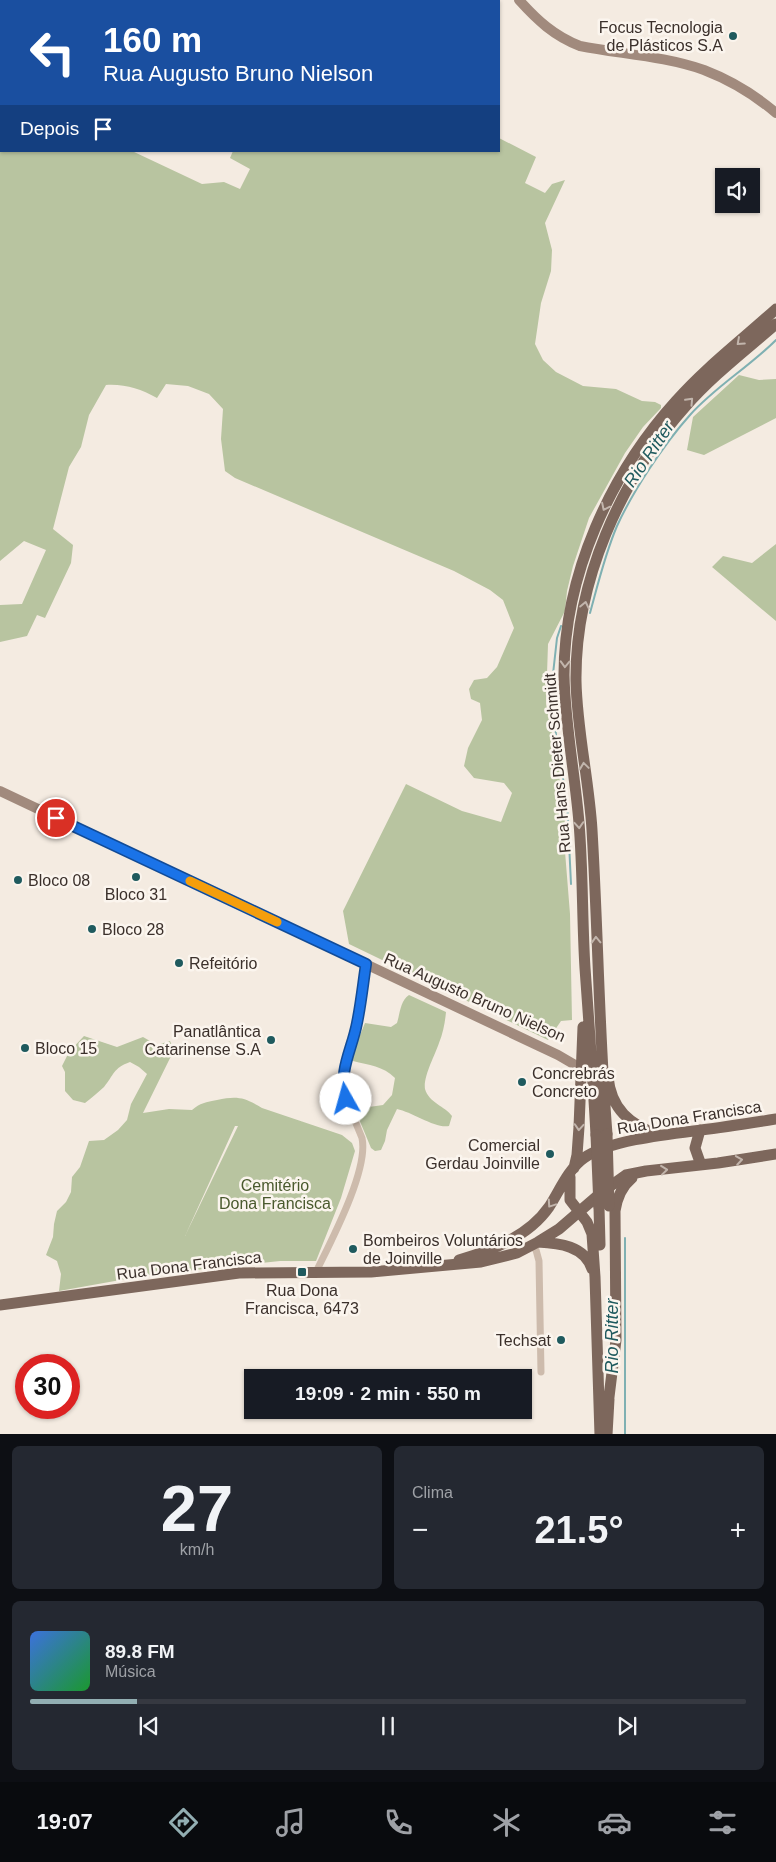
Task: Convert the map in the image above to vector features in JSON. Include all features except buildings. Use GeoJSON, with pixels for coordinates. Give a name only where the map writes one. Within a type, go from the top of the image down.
{"type":"FeatureCollection","features":[{"type":"Feature","properties":{"kind":"main road"},"geometry":{"type":"LineString","coordinates":[[519,0],[548,29],[568,41],[585,47],[681,64],[701,70],[726,80],[776,113]]}},
{"type":"Feature","properties":{"kind":"main road","name":"Rua Hans Dieter Schmidt"},"geometry":{"type":"LineString","coordinates":[[604,1206],[591,968],[580,824],[567,727],[564,673],[569,620],[578,580],[591,540],[611,495],[653,430],[689,388],[776,309]]}},
{"type":"Feature","properties":{"kind":"main road","name":"Rua Hans Dieter Schmidt"},"geometry":{"type":"LineString","coordinates":[[591,968],[591,824],[579,731],[576,681],[579,636],[589,585],[597,558],[618,508],[662,436],[684,407],[707,384],[776,324]]}},
{"type":"Feature","properties":{"kind":"main road","name":"Rua Augusto Bruno Nielson"},"geometry":{"type":"LineString","coordinates":[[0,791],[558,1055],[574,1053],[583,1045]]}},
{"type":"Feature","properties":{"kind":"main road"},"geometry":{"type":"LineString","coordinates":[[591,968],[583,1045],[577,1155],[572,1170],[569,1192],[570,1200],[580,1211],[592,1234],[600,1434]]}},
{"type":"Feature","properties":{"kind":"main road"},"geometry":{"type":"LineString","coordinates":[[591,968],[612,1095],[627,1119],[648,1132],[659,1136]]}},
{"type":"Feature","properties":{"kind":"main road"},"geometry":{"type":"LineString","coordinates":[[558,1055],[582,1069]]}},
{"type":"Feature","properties":{"kind":"main road","name":"Rua Dona Francisca"},"geometry":{"type":"LineString","coordinates":[[443,1266],[497,1246],[526,1231],[548,1209],[572,1170],[591,1153],[604,1148],[659,1136],[776,1119]]}},
{"type":"Feature","properties":{"kind":"main road"},"geometry":{"type":"LineString","coordinates":[[700,1130],[696,1139],[696,1148],[701,1165]]}},
{"type":"Feature","properties":{"kind":"main road","name":"Rua Dona Francisca"},"geometry":{"type":"LineString","coordinates":[[0,1305],[239,1273],[402,1270],[464,1265],[494,1260],[517,1253],[559,1229],[602,1192],[626,1175],[776,1154]]}},
{"type":"Feature","properties":{"kind":"main road"},"geometry":{"type":"LineString","coordinates":[[608,1406],[616,1340],[615,1211],[617,1198],[622,1188],[640,1172]]}},
{"type":"Feature","properties":{"kind":"main road"},"geometry":{"type":"LineString","coordinates":[[604,1206],[611,1335],[607,1434]]}},
{"type":"Feature","properties":{"kind":"main road"},"geometry":{"type":"LineString","coordinates":[[600,1434],[604,1206]]}},
{"type":"Feature","properties":{"kind":"main road"},"geometry":{"type":"LineString","coordinates":[[526,1231],[527,1239],[535,1244],[554,1243],[578,1250],[587,1257],[595,1278]]}},
{"type":"Feature","properties":{"kind":"street"},"geometry":{"type":"LineString","coordinates":[[316,1272],[344,1213],[363,1158],[362,1138],[346,1099],[342,1084],[342,1074],[357,1026],[366,964]]}},
{"type":"Feature","properties":{"kind":"street"},"geometry":{"type":"LineString","coordinates":[[535,1244],[539,1261],[541,1372]]}},
{"type":"Feature","properties":{"kind":"green space"},"geometry":{"type":"Polygon","coordinates":[[[500,139],[536,157],[525,183],[545,193],[552,184],[565,180],[545,223],[552,250],[551,271],[541,303],[535,344],[543,360],[556,372],[583,386],[616,389],[642,401],[655,402],[661,405],[661,408],[643,427],[625,453],[589,518],[573,566],[567,591],[565,611],[548,644],[546,704],[559,767],[560,790],[565,812],[564,839],[570,914],[572,1020],[561,1021],[548,1040],[349,944],[343,911],[406,784],[462,811],[501,822],[512,793],[504,783],[474,778],[464,766],[468,748],[482,720],[480,703],[471,699],[469,689],[474,680],[487,678],[497,667],[514,628],[503,600],[490,590],[454,571],[235,478],[225,471],[221,439],[223,409],[209,394],[188,386],[166,384],[157,398],[133,388],[120,385],[106,385],[89,415],[81,447],[69,467],[53,529],[73,545],[71,563],[45,618],[37,615],[27,636],[0,642],[0,605],[22,604],[46,550],[24,541],[0,561],[0,152],[134,152],[202,184],[224,182],[240,189],[250,169],[230,158],[233,152],[500,152],[500,139]]]}},
{"type":"Feature","properties":{"kind":"green space"},"geometry":{"type":"Polygon","coordinates":[[[739,375],[759,380],[776,379],[776,418],[704,455],[687,450],[693,417],[739,375]]]}},
{"type":"Feature","properties":{"kind":"green space"},"geometry":{"type":"Polygon","coordinates":[[[776,544],[776,621],[712,567],[723,556],[752,563],[776,544]]]}},
{"type":"Feature","properties":{"kind":"green space"},"geometry":{"type":"Polygon","coordinates":[[[409,995],[446,1012],[442,1035],[426,1078],[425,1089],[433,1101],[452,1116],[449,1126],[444,1126],[431,1123],[397,1109],[387,1130],[381,1150],[375,1151],[371,1148],[354,1107],[357,1103],[369,1107],[383,1105],[392,1095],[395,1078],[381,1068],[353,1061],[351,1057],[365,1023],[391,1027],[397,1023],[402,1004],[409,995]]]}},
{"type":"Feature","properties":{"kind":"green space","name":"Cemitério Dona Francisca"},"geometry":{"type":"Polygon","coordinates":[[[84,1036],[117,1047],[143,1037],[157,1045],[170,1041],[174,1050],[143,1113],[169,1109],[192,1110],[210,1101],[240,1098],[262,1108],[342,1135],[352,1143],[355,1151],[341,1198],[316,1261],[280,1261],[167,1273],[168,1269],[154,1274],[59,1291],[61,1274],[57,1261],[46,1255],[53,1237],[57,1211],[66,1202],[71,1192],[72,1177],[80,1167],[89,1141],[104,1140],[118,1130],[127,1120],[131,1104],[147,1074],[130,1062],[124,1064],[117,1069],[104,1087],[85,1103],[73,1100],[65,1091],[65,1072],[62,1066],[69,1052],[84,1036]],[[235,1126],[185,1236],[238,1126],[235,1126]]]}},
{"type":"Feature","properties":{"kind":"waterway","name":"Rio Ritter"},"geometry":{"type":"LineString","coordinates":[[590,613],[605,558],[617,526],[640,483],[690,415],[776,340]]}},
{"type":"Feature","properties":{"kind":"waterway","name":"Rio Ritter"},"geometry":{"type":"LineString","coordinates":[[561,626],[557,638],[553,674],[554,714],[557,745],[567,801],[571,884]]}},
{"type":"Feature","properties":{"kind":"waterway","name":"Rio Ritter"},"geometry":{"type":"LineString","coordinates":[[625,1238],[625,1434]]}},
{"type":"Feature","properties":{"kind":"slow traffic"},"geometry":{"type":"LineString","coordinates":[[190,881],[277,922]]}},
{"type":"Feature","properties":{"kind":"place","name":"Focus Tecnologia de Plásticos S.A"},"geometry":{"type":"Point","coordinates":[733,36]}},
{"type":"Feature","properties":{"kind":"place","name":"Bloco 31"},"geometry":{"type":"Point","coordinates":[136,877]}},
{"type":"Feature","properties":{"kind":"place","name":"Bloco 08"},"geometry":{"type":"Point","coordinates":[18,880]}},
{"type":"Feature","properties":{"kind":"place","name":"Bloco 28"},"geometry":{"type":"Point","coordinates":[92,929]}},
{"type":"Feature","properties":{"kind":"place","name":"Refeitório"},"geometry":{"type":"Point","coordinates":[179,963]}},
{"type":"Feature","properties":{"kind":"place","name":"Panatlântica Catarinense S.A"},"geometry":{"type":"Point","coordinates":[271,1040]}},
{"type":"Feature","properties":{"kind":"place","name":"Bloco 15"},"geometry":{"type":"Point","coordinates":[25,1048]}},
{"type":"Feature","properties":{"kind":"place","name":"Concrebrás Concreto"},"geometry":{"type":"Point","coordinates":[522,1082]}},
{"type":"Feature","properties":{"kind":"place","name":"Comercial Gerdau Joinville"},"geometry":{"type":"Point","coordinates":[550,1154]}},
{"type":"Feature","properties":{"kind":"place","name":"Bombeiros Voluntários de Joinville"},"geometry":{"type":"Point","coordinates":[353,1249]}},
{"type":"Feature","properties":{"kind":"place","name":"Rua Dona Francisca, 6473"},"geometry":{"type":"Point","coordinates":[302,1272]}},
{"type":"Feature","properties":{"kind":"place","name":"Techsat"},"geometry":{"type":"Point","coordinates":[561,1340]}},
{"type":"Feature","properties":{"kind":"route"},"geometry":{"type":"LineString","coordinates":[[56,818],[366,964],[357,1026],[342,1074],[342,1084],[346,1099]]}}]}
